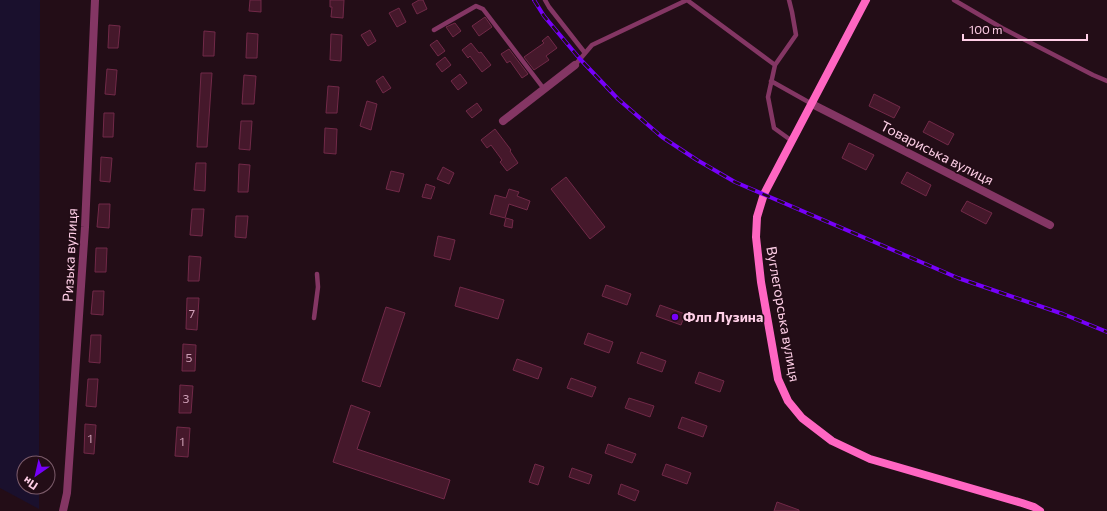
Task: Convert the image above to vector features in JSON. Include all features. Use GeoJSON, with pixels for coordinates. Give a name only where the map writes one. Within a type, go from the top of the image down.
{"type":"FeatureCollection","features":[{"type":"Feature","properties":{"kind":"main road","name":"Вуглегорська вулиця"},"geometry":{"type":"LineString","coordinates":[[866,0],[764,194],[757,217],[761,282],[778,379],[788,401],[802,418],[832,441],[870,459],[1022,503],[1034,507],[1040,511]]}},
{"type":"Feature","properties":{"kind":"street","name":"Ризька вулиця"},"geometry":{"type":"LineString","coordinates":[[63,511],[67,493],[85,227],[95,0]]}},
{"type":"Feature","properties":{"kind":"street"},"geometry":{"type":"LineString","coordinates":[[503,121],[575,65]]}},
{"type":"Feature","properties":{"kind":"street","name":"Товариська вулиця"},"geometry":{"type":"LineString","coordinates":[[812,104],[1050,225]]}},
{"type":"Feature","properties":{"kind":"lane"},"geometry":{"type":"LineString","coordinates":[[545,0],[586,53]]}},
{"type":"Feature","properties":{"kind":"lane"},"geometry":{"type":"LineString","coordinates":[[575,65],[592,45],[687,0],[775,65]]}},
{"type":"Feature","properties":{"kind":"lane"},"geometry":{"type":"LineString","coordinates":[[789,0],[796,35],[775,65],[768,97],[774,128],[792,142]]}},
{"type":"Feature","properties":{"kind":"lane"},"geometry":{"type":"LineString","coordinates":[[954,0],[1023,39],[1107,81]]}},
{"type":"Feature","properties":{"kind":"lane"},"geometry":{"type":"LineString","coordinates":[[434,30],[476,6],[483,9],[544,89]]}},
{"type":"Feature","properties":{"kind":"lane"},"geometry":{"type":"LineString","coordinates":[[771,81],[812,104]]}},
{"type":"Feature","properties":{"kind":"lane"},"geometry":{"type":"LineString","coordinates":[[314,318],[318,287],[317,274]]}},
{"type":"Feature","properties":{"kind":"shaded area"},"geometry":{"type":"Polygon","coordinates":[[[0,0],[40,0],[39,455],[16,455],[16,495],[39,495],[39,509],[0,488],[0,0]]]}},
{"type":"Feature","properties":{"kind":"building"},"geometry":{"type":"Polygon","coordinates":[[[250,0],[261,0],[261,12],[249,11],[250,0]]]}},
{"type":"Feature","properties":{"kind":"building"},"geometry":{"type":"Polygon","coordinates":[[[330,0],[344,0],[343,18],[331,17],[332,7],[330,7],[330,0]]]}},
{"type":"Feature","properties":{"kind":"building"},"geometry":{"type":"Polygon","coordinates":[[[419,0],[423,0],[427,9],[417,14],[412,4],[419,0]]]}},
{"type":"Feature","properties":{"kind":"building"},"geometry":{"type":"Polygon","coordinates":[[[399,8],[406,22],[397,27],[389,13],[399,8]]]}},
{"type":"Feature","properties":{"kind":"building"},"geometry":{"type":"Polygon","coordinates":[[[485,17],[492,27],[479,36],[472,26],[485,17]]]}},
{"type":"Feature","properties":{"kind":"building"},"geometry":{"type":"Polygon","coordinates":[[[455,23],[461,31],[453,37],[446,27],[455,23]]]}},
{"type":"Feature","properties":{"kind":"building"},"geometry":{"type":"Polygon","coordinates":[[[109,25],[120,26],[118,48],[108,48],[109,25]]]}},
{"type":"Feature","properties":{"kind":"building"},"geometry":{"type":"Polygon","coordinates":[[[370,30],[376,41],[368,46],[361,35],[370,30]]]}},
{"type":"Feature","properties":{"kind":"building"},"geometry":{"type":"Polygon","coordinates":[[[204,31],[215,32],[214,56],[203,56],[204,31]]]}},
{"type":"Feature","properties":{"kind":"building"},"geometry":{"type":"Polygon","coordinates":[[[247,33],[258,34],[257,58],[246,58],[247,33]]]}},
{"type":"Feature","properties":{"kind":"building"},"geometry":{"type":"Polygon","coordinates":[[[331,34],[342,35],[341,61],[330,60],[331,34]]]}},
{"type":"Feature","properties":{"kind":"building"},"geometry":{"type":"Polygon","coordinates":[[[548,36],[557,48],[546,56],[549,60],[534,70],[524,57],[544,43],[542,41],[548,36]]]}},
{"type":"Feature","properties":{"kind":"building"},"geometry":{"type":"Polygon","coordinates":[[[437,40],[445,51],[438,56],[430,45],[437,40]]]}},
{"type":"Feature","properties":{"kind":"building"},"geometry":{"type":"Polygon","coordinates":[[[471,43],[479,53],[481,52],[491,65],[482,72],[470,56],[468,58],[462,50],[471,43]]]}},
{"type":"Feature","properties":{"kind":"building"},"geometry":{"type":"Polygon","coordinates":[[[509,49],[528,74],[522,78],[510,61],[507,63],[501,54],[509,49]]]}},
{"type":"Feature","properties":{"kind":"building"},"geometry":{"type":"Polygon","coordinates":[[[445,57],[451,65],[442,72],[436,64],[445,57]]]}},
{"type":"Feature","properties":{"kind":"building"},"geometry":{"type":"Polygon","coordinates":[[[107,69],[117,70],[115,95],[105,94],[107,69]]]}},
{"type":"Feature","properties":{"kind":"building"},"geometry":{"type":"Polygon","coordinates":[[[201,73],[212,73],[207,147],[197,147],[201,73]]]}},
{"type":"Feature","properties":{"kind":"building"},"geometry":{"type":"Polygon","coordinates":[[[460,74],[467,83],[458,90],[451,81],[460,74]]]}},
{"type":"Feature","properties":{"kind":"building"},"geometry":{"type":"Polygon","coordinates":[[[244,75],[256,76],[254,104],[242,104],[244,75]]]}},
{"type":"Feature","properties":{"kind":"building"},"geometry":{"type":"Polygon","coordinates":[[[383,76],[391,88],[383,93],[376,81],[383,76]]]}},
{"type":"Feature","properties":{"kind":"building"},"geometry":{"type":"Polygon","coordinates":[[[328,86],[339,87],[337,113],[326,113],[328,86]]]}},
{"type":"Feature","properties":{"kind":"building"},"geometry":{"type":"Polygon","coordinates":[[[874,94],[900,107],[894,118],[869,106],[874,94]]]}},
{"type":"Feature","properties":{"kind":"building"},"geometry":{"type":"Polygon","coordinates":[[[367,101],[377,104],[371,130],[360,126],[367,101]]]}},
{"type":"Feature","properties":{"kind":"building"},"geometry":{"type":"Polygon","coordinates":[[[477,103],[482,110],[472,118],[466,111],[477,103]]]}},
{"type":"Feature","properties":{"kind":"building"},"geometry":{"type":"Polygon","coordinates":[[[104,113],[114,113],[113,137],[103,137],[104,113]]]}},
{"type":"Feature","properties":{"kind":"building"},"geometry":{"type":"Polygon","coordinates":[[[241,121],[252,121],[250,150],[239,149],[241,121]]]}},
{"type":"Feature","properties":{"kind":"building"},"geometry":{"type":"Polygon","coordinates":[[[929,121],[954,134],[948,145],[923,132],[929,121]]]}},
{"type":"Feature","properties":{"kind":"building"},"geometry":{"type":"Polygon","coordinates":[[[325,128],[337,129],[336,154],[324,153],[325,128]]]}},
{"type":"Feature","properties":{"kind":"building"},"geometry":{"type":"Polygon","coordinates":[[[495,129],[511,150],[510,151],[518,163],[507,171],[500,162],[502,160],[491,145],[487,148],[481,140],[495,129]]]}},
{"type":"Feature","properties":{"kind":"building"},"geometry":{"type":"Polygon","coordinates":[[[849,143],[874,155],[866,170],[842,158],[849,143]]]}},
{"type":"Feature","properties":{"kind":"building"},"geometry":{"type":"Polygon","coordinates":[[[101,157],[112,158],[110,182],[100,181],[101,157]]]}},
{"type":"Feature","properties":{"kind":"building"},"geometry":{"type":"Polygon","coordinates":[[[196,163],[206,163],[205,191],[194,190],[196,163]]]}},
{"type":"Feature","properties":{"kind":"building"},"geometry":{"type":"Polygon","coordinates":[[[239,164],[250,165],[248,192],[238,192],[239,164]]]}},
{"type":"Feature","properties":{"kind":"building"},"geometry":{"type":"Polygon","coordinates":[[[443,167],[454,173],[449,184],[437,179],[443,167]]]}},
{"type":"Feature","properties":{"kind":"building"},"geometry":{"type":"Polygon","coordinates":[[[391,171],[404,174],[399,192],[386,189],[391,171]]]}},
{"type":"Feature","properties":{"kind":"building"},"geometry":{"type":"Polygon","coordinates":[[[907,172],[931,185],[926,196],[901,183],[907,172]]]}},
{"type":"Feature","properties":{"kind":"building"},"geometry":{"type":"Polygon","coordinates":[[[566,177],[605,227],[590,239],[551,189],[566,177]]]}},
{"type":"Feature","properties":{"kind":"building"},"geometry":{"type":"Polygon","coordinates":[[[426,184],[435,187],[431,199],[422,197],[426,184]]]}},
{"type":"Feature","properties":{"kind":"building"},"geometry":{"type":"Polygon","coordinates":[[[509,189],[519,192],[517,196],[530,201],[527,210],[509,204],[505,218],[490,214],[495,195],[506,198],[509,189]]]}},
{"type":"Feature","properties":{"kind":"building"},"geometry":{"type":"Polygon","coordinates":[[[967,201],[992,213],[986,224],[961,211],[967,201]]]}},
{"type":"Feature","properties":{"kind":"building"},"geometry":{"type":"Polygon","coordinates":[[[99,204],[110,204],[109,228],[97,227],[99,204]]]}},
{"type":"Feature","properties":{"kind":"building"},"geometry":{"type":"Polygon","coordinates":[[[192,209],[204,209],[202,236],[190,235],[192,209]]]}},
{"type":"Feature","properties":{"kind":"building"},"geometry":{"type":"Polygon","coordinates":[[[236,216],[248,216],[246,238],[235,237],[236,216]]]}},
{"type":"Feature","properties":{"kind":"building"},"geometry":{"type":"Polygon","coordinates":[[[506,218],[513,220],[512,228],[504,226],[506,218]]]}},
{"type":"Feature","properties":{"kind":"building"},"geometry":{"type":"Polygon","coordinates":[[[438,236],[455,240],[450,260],[434,256],[438,236]]]}},
{"type":"Feature","properties":{"kind":"building"},"geometry":{"type":"Polygon","coordinates":[[[96,248],[107,248],[106,272],[95,272],[96,248]]]}},
{"type":"Feature","properties":{"kind":"building"},"geometry":{"type":"Polygon","coordinates":[[[189,256],[201,257],[199,281],[188,281],[189,256]]]}},
{"type":"Feature","properties":{"kind":"building"},"geometry":{"type":"Polygon","coordinates":[[[606,285],[631,294],[627,305],[602,296],[606,285]]]}},
{"type":"Feature","properties":{"kind":"building"},"geometry":{"type":"Polygon","coordinates":[[[460,287],[504,300],[498,319],[455,306],[460,287]]]}},
{"type":"Feature","properties":{"kind":"building"},"geometry":{"type":"Polygon","coordinates":[[[93,291],[104,291],[103,315],[91,314],[93,291]]]}},
{"type":"Feature","properties":{"kind":"building"},"geometry":{"type":"Polygon","coordinates":[[[187,298],[199,298],[197,330],[186,329],[187,298]]]}},
{"type":"Feature","properties":{"kind":"building"},"geometry":{"type":"Polygon","coordinates":[[[660,305],[685,314],[681,325],[656,316],[660,305]]]}},
{"type":"Feature","properties":{"kind":"building"},"geometry":{"type":"Polygon","coordinates":[[[386,307],[405,313],[380,387],[362,381],[386,307]]]}},
{"type":"Feature","properties":{"kind":"building"},"geometry":{"type":"Polygon","coordinates":[[[588,333],[613,342],[609,353],[584,344],[588,333]]]}},
{"type":"Feature","properties":{"kind":"building"},"geometry":{"type":"Polygon","coordinates":[[[91,335],[101,335],[100,363],[89,362],[91,335]]]}},
{"type":"Feature","properties":{"kind":"building"},"geometry":{"type":"Polygon","coordinates":[[[183,344],[196,345],[195,371],[182,371],[183,344]]]}},
{"type":"Feature","properties":{"kind":"building"},"geometry":{"type":"Polygon","coordinates":[[[641,352],[666,361],[662,372],[637,363],[641,352]]]}},
{"type":"Feature","properties":{"kind":"building"},"geometry":{"type":"Polygon","coordinates":[[[517,359],[542,368],[538,379],[513,370],[517,359]]]}},
{"type":"Feature","properties":{"kind":"building"},"geometry":{"type":"Polygon","coordinates":[[[699,372],[724,381],[720,392],[695,383],[699,372]]]}},
{"type":"Feature","properties":{"kind":"building"},"geometry":{"type":"Polygon","coordinates":[[[571,378],[596,387],[592,397],[567,388],[571,378]]]}},
{"type":"Feature","properties":{"kind":"building"},"geometry":{"type":"Polygon","coordinates":[[[88,379],[98,379],[96,407],[86,406],[88,379]]]}},
{"type":"Feature","properties":{"kind":"building"},"geometry":{"type":"Polygon","coordinates":[[[180,385],[193,386],[191,413],[179,413],[180,385]]]}},
{"type":"Feature","properties":{"kind":"building"},"geometry":{"type":"Polygon","coordinates":[[[629,398],[654,406],[650,417],[625,408],[629,398]]]}},
{"type":"Feature","properties":{"kind":"building"},"geometry":{"type":"Polygon","coordinates":[[[351,405],[370,412],[357,449],[450,480],[444,499],[333,462],[351,405]]]}},
{"type":"Feature","properties":{"kind":"building"},"geometry":{"type":"Polygon","coordinates":[[[682,417],[707,426],[703,437],[678,428],[682,417]]]}},
{"type":"Feature","properties":{"kind":"building"},"geometry":{"type":"Polygon","coordinates":[[[85,424],[96,425],[94,454],[84,453],[85,424]]]}},
{"type":"Feature","properties":{"kind":"building"},"geometry":{"type":"Polygon","coordinates":[[[177,427],[190,428],[188,457],[175,456],[177,427]]]}},
{"type":"Feature","properties":{"kind":"building"},"geometry":{"type":"Polygon","coordinates":[[[608,444],[636,454],[632,463],[605,453],[608,444]]]}},
{"type":"Feature","properties":{"kind":"building"},"geometry":{"type":"Polygon","coordinates":[[[535,464],[544,467],[538,485],[529,482],[535,464]]]}},
{"type":"Feature","properties":{"kind":"building"},"geometry":{"type":"Polygon","coordinates":[[[666,464],[691,473],[687,484],[662,475],[666,464]]]}},
{"type":"Feature","properties":{"kind":"building"},"geometry":{"type":"Polygon","coordinates":[[[572,468],[592,475],[589,484],[569,477],[572,468]]]}},
{"type":"Feature","properties":{"kind":"building"},"geometry":{"type":"Polygon","coordinates":[[[621,484],[639,491],[635,501],[618,494],[621,484]]]}},
{"type":"Feature","properties":{"kind":"building"},"geometry":{"type":"Polygon","coordinates":[[[777,502],[799,510],[799,511],[774,511],[777,502]]]}},
{"type":"Feature","properties":{"kind":"railway"},"geometry":{"type":"LineString","coordinates":[[534,0],[544,16],[580,59],[618,99],[662,137],[697,160],[735,182],[958,278],[1063,314],[1107,332]]}},
{"type":"Feature","properties":{"kind":"place","name":"Флп Лузина"},"geometry":{"type":"Point","coordinates":[675,317]}}]}
